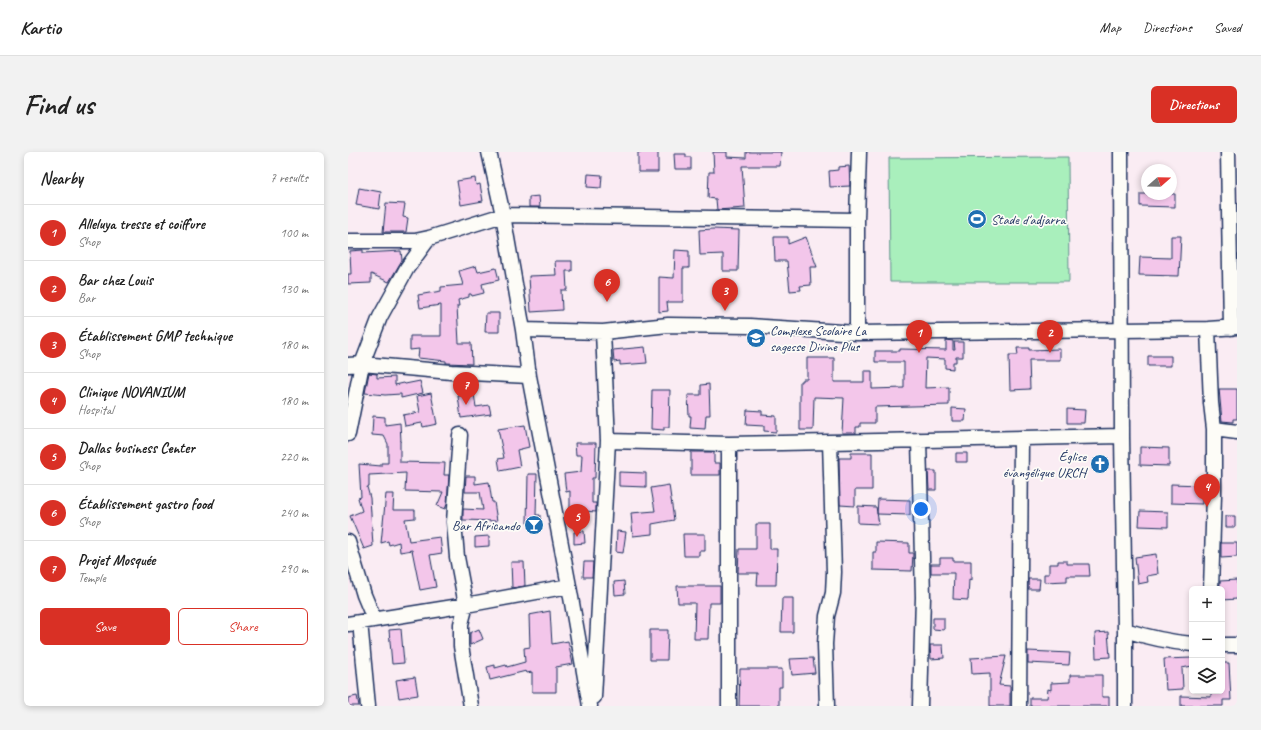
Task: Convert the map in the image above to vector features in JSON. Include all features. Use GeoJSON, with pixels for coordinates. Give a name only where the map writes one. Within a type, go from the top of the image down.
{"type":"FeatureCollection","features":[{"type":"Feature","properties":{"kind":"street"},"geometry":{"type":"LineString","coordinates":[[488,152],[503,215],[523,330],[529,376],[590,706]]}},
{"type":"Feature","properties":{"kind":"street"},"geometry":{"type":"LineString","coordinates":[[857,333],[857,220],[859,152]]}},
{"type":"Feature","properties":{"kind":"street"},"geometry":{"type":"LineString","coordinates":[[1121,152],[1125,706]]}},
{"type":"Feature","properties":{"kind":"street"},"geometry":{"type":"LineString","coordinates":[[523,330],[603,332],[646,327],[750,326],[857,333],[1234,328],[1228,152]]}},
{"type":"Feature","properties":{"kind":"street"},"geometry":{"type":"LineString","coordinates":[[348,241],[415,241],[430,238],[503,215],[857,220]]}},
{"type":"Feature","properties":{"kind":"street"},"geometry":{"type":"LineString","coordinates":[[348,434],[355,365],[406,268],[430,238]]}},
{"type":"Feature","properties":{"kind":"street"},"geometry":{"type":"LineString","coordinates":[[1208,329],[1211,403],[1214,429],[1214,495],[1211,586]]}},
{"type":"Feature","properties":{"kind":"street"},"geometry":{"type":"LineString","coordinates":[[594,706],[608,441],[603,332]]}},
{"type":"Feature","properties":{"kind":"street"},"geometry":{"type":"LineString","coordinates":[[355,365],[529,376]]}},
{"type":"Feature","properties":{"kind":"street"},"geometry":{"type":"LineString","coordinates":[[1214,429],[1237,432]]}},
{"type":"Feature","properties":{"kind":"street"},"geometry":{"type":"LineString","coordinates":[[460,435],[454,522],[457,557],[466,605],[461,624],[461,646],[471,706]]}},
{"type":"Feature","properties":{"kind":"street"},"geometry":{"type":"LineString","coordinates":[[608,441],[729,444],[1122,436]]}},
{"type":"Feature","properties":{"kind":"street"},"geometry":{"type":"LineString","coordinates":[[1019,706],[1021,438]]}},
{"type":"Feature","properties":{"kind":"street"},"geometry":{"type":"LineString","coordinates":[[919,440],[923,597],[920,706]]}},
{"type":"Feature","properties":{"kind":"street"},"geometry":{"type":"LineString","coordinates":[[827,706],[825,644],[827,616],[833,593],[834,572],[830,442]]}},
{"type":"Feature","properties":{"kind":"street"},"geometry":{"type":"LineString","coordinates":[[729,444],[729,706]]}},
{"type":"Feature","properties":{"kind":"street"},"geometry":{"type":"LineString","coordinates":[[348,542],[364,595],[361,621],[368,706]]}},
{"type":"Feature","properties":{"kind":"street"},"geometry":{"type":"LineString","coordinates":[[361,621],[466,605],[569,586]]}},
{"type":"Feature","properties":{"kind":"street"},"geometry":{"type":"LineString","coordinates":[[1125,630],[1164,640],[1189,644]]}},
{"type":"Feature","properties":{"kind":"street"},"geometry":{"type":"LineString","coordinates":[[1225,645],[1237,645]]}},
{"type":"Feature","properties":{"kind":"green space"},"geometry":{"type":"Polygon","coordinates":[[[1068,157],[1069,282],[890,282],[889,158],[1068,157]]]}},
{"type":"Feature","properties":{"kind":"building"},"geometry":{"type":"Polygon","coordinates":[[[638,152],[658,152],[658,172],[638,172],[638,152]]]}},
{"type":"Feature","properties":{"kind":"building"},"geometry":{"type":"Polygon","coordinates":[[[713,152],[727,152],[727,157],[746,158],[746,152],[781,152],[780,166],[742,166],[745,208],[717,210],[716,199],[708,198],[709,172],[714,172],[713,152]]]}},
{"type":"Feature","properties":{"kind":"building"},"geometry":{"type":"Polygon","coordinates":[[[674,154],[686,154],[686,157],[691,157],[691,169],[675,169],[674,154]]]}},
{"type":"Feature","properties":{"kind":"building"},"geometry":{"type":"Polygon","coordinates":[[[849,166],[850,186],[830,187],[829,171],[838,170],[838,167],[849,166]]]}},
{"type":"Feature","properties":{"kind":"building"},"geometry":{"type":"Polygon","coordinates":[[[588,174],[602,175],[601,188],[587,187],[588,174]]]}},
{"type":"Feature","properties":{"kind":"building"},"geometry":{"type":"Polygon","coordinates":[[[475,178],[476,185],[480,184],[483,201],[461,205],[457,181],[475,178]]]}},
{"type":"Feature","properties":{"kind":"building"},"geometry":{"type":"Polygon","coordinates":[[[359,188],[381,192],[379,209],[356,205],[359,188]]]}},
{"type":"Feature","properties":{"kind":"building"},"geometry":{"type":"Polygon","coordinates":[[[1140,194],[1141,200],[1175,200],[1175,207],[1140,206],[1140,194]]]}},
{"type":"Feature","properties":{"kind":"building"},"geometry":{"type":"Polygon","coordinates":[[[539,196],[540,207],[529,207],[529,197],[539,196]]]}},
{"type":"Feature","properties":{"kind":"building"},"geometry":{"type":"Polygon","coordinates":[[[386,203],[405,204],[403,217],[408,218],[406,232],[383,232],[386,203]]]}},
{"type":"Feature","properties":{"kind":"building"},"geometry":{"type":"Polygon","coordinates":[[[699,230],[739,230],[738,271],[723,271],[723,254],[700,255],[699,230]]]}},
{"type":"Feature","properties":{"kind":"building"},"geometry":{"type":"Polygon","coordinates":[[[1171,236],[1181,236],[1179,276],[1139,275],[1140,257],[1171,258],[1171,236]]]}},
{"type":"Feature","properties":{"kind":"building"},"geometry":{"type":"Polygon","coordinates":[[[774,237],[788,237],[788,244],[806,237],[817,267],[810,267],[811,285],[800,286],[801,290],[790,291],[787,261],[775,261],[774,237]]]}},
{"type":"Feature","properties":{"kind":"building"},"geometry":{"type":"Polygon","coordinates":[[[363,250],[363,253],[401,251],[402,260],[389,282],[371,274],[371,283],[348,284],[348,274],[351,274],[350,251],[363,250]]]}},
{"type":"Feature","properties":{"kind":"building"},"geometry":{"type":"Polygon","coordinates":[[[675,250],[689,251],[689,268],[683,268],[683,302],[667,302],[668,311],[659,312],[659,277],[674,278],[675,250]]]}},
{"type":"Feature","properties":{"kind":"building"},"geometry":{"type":"Polygon","coordinates":[[[555,261],[572,261],[572,271],[566,271],[567,290],[561,290],[562,310],[531,312],[529,276],[556,275],[555,261]]]}},
{"type":"Feature","properties":{"kind":"building"},"geometry":{"type":"Polygon","coordinates":[[[476,266],[478,272],[496,268],[499,280],[482,284],[484,293],[472,296],[469,294],[469,297],[458,300],[459,343],[471,343],[472,364],[446,363],[446,361],[418,358],[419,349],[410,350],[410,336],[441,336],[441,305],[420,308],[418,295],[441,291],[441,287],[463,285],[459,271],[476,266]]]}},
{"type":"Feature","properties":{"kind":"building"},"geometry":{"type":"Polygon","coordinates":[[[486,313],[499,313],[499,332],[485,332],[486,313]]]}},
{"type":"Feature","properties":{"kind":"building"},"geometry":{"type":"Polygon","coordinates":[[[946,340],[953,341],[953,350],[955,350],[954,342],[963,342],[963,357],[956,357],[956,362],[953,362],[953,369],[945,368],[945,359],[926,358],[925,388],[949,387],[949,405],[875,407],[875,423],[860,423],[860,427],[856,427],[856,433],[842,433],[844,398],[814,397],[813,430],[800,430],[800,381],[807,379],[807,358],[834,358],[834,382],[864,382],[864,371],[872,371],[872,389],[904,388],[904,362],[875,362],[875,351],[900,351],[900,349],[946,350],[946,340]]]}},
{"type":"Feature","properties":{"kind":"building"},"geometry":{"type":"Polygon","coordinates":[[[645,347],[647,363],[620,365],[620,361],[614,362],[613,350],[645,347]]]}},
{"type":"Feature","properties":{"kind":"building"},"geometry":{"type":"Polygon","coordinates":[[[1017,348],[1029,348],[1029,350],[1060,349],[1060,360],[1029,360],[1030,389],[1010,390],[1009,355],[1018,355],[1017,348]]]}},
{"type":"Feature","properties":{"kind":"building"},"geometry":{"type":"Polygon","coordinates":[[[1148,356],[1171,356],[1171,366],[1148,366],[1148,356]]]}},
{"type":"Feature","properties":{"kind":"building"},"geometry":{"type":"Polygon","coordinates":[[[369,373],[377,374],[377,378],[395,377],[395,385],[420,381],[423,393],[401,398],[401,394],[385,395],[365,393],[369,373]]]}},
{"type":"Feature","properties":{"kind":"building"},"geometry":{"type":"Polygon","coordinates":[[[709,384],[710,415],[706,415],[705,429],[690,428],[691,416],[689,416],[688,395],[701,395],[701,385],[709,384]]]}},
{"type":"Feature","properties":{"kind":"building"},"geometry":{"type":"Polygon","coordinates":[[[1219,389],[1237,389],[1237,419],[1233,419],[1233,422],[1222,421],[1219,389]]]}},
{"type":"Feature","properties":{"kind":"building"},"geometry":{"type":"Polygon","coordinates":[[[652,390],[670,390],[669,427],[664,427],[664,430],[651,429],[652,390]]]}},
{"type":"Feature","properties":{"kind":"building"},"geometry":{"type":"Polygon","coordinates":[[[431,393],[437,424],[423,427],[422,423],[405,426],[403,415],[420,412],[417,396],[431,393]]]}},
{"type":"Feature","properties":{"kind":"building"},"geometry":{"type":"Polygon","coordinates":[[[474,394],[476,407],[489,405],[491,414],[461,418],[458,396],[474,394]]]}},
{"type":"Feature","properties":{"kind":"building"},"geometry":{"type":"Polygon","coordinates":[[[952,408],[966,409],[965,421],[952,421],[952,408]]]}},
{"type":"Feature","properties":{"kind":"building"},"geometry":{"type":"Polygon","coordinates":[[[1067,409],[1085,410],[1084,423],[1067,423],[1067,409]]]}},
{"type":"Feature","properties":{"kind":"building"},"geometry":{"type":"Polygon","coordinates":[[[747,410],[762,411],[762,415],[776,416],[776,432],[764,431],[764,426],[746,425],[747,410]]]}},
{"type":"Feature","properties":{"kind":"building"},"geometry":{"type":"Polygon","coordinates":[[[373,416],[385,417],[385,425],[400,423],[400,462],[445,463],[444,475],[449,475],[447,504],[445,509],[437,506],[443,492],[405,491],[406,473],[369,475],[369,487],[367,487],[370,498],[373,546],[364,549],[350,516],[362,511],[358,498],[361,497],[359,464],[381,466],[381,463],[388,463],[388,444],[384,436],[372,435],[373,416]]]}},
{"type":"Feature","properties":{"kind":"building"},"geometry":{"type":"Polygon","coordinates":[[[525,425],[529,447],[517,450],[520,467],[500,471],[498,459],[504,458],[498,429],[525,425]]]}},
{"type":"Feature","properties":{"kind":"building"},"geometry":{"type":"Polygon","coordinates":[[[575,443],[596,443],[595,478],[592,478],[592,503],[596,503],[596,512],[570,510],[570,491],[566,492],[564,474],[581,472],[582,455],[576,455],[575,443]]]}},
{"type":"Feature","properties":{"kind":"building"},"geometry":{"type":"Polygon","coordinates":[[[1140,447],[1169,448],[1169,466],[1140,465],[1140,447]]]}},
{"type":"Feature","properties":{"kind":"building"},"geometry":{"type":"Polygon","coordinates":[[[691,452],[714,452],[714,463],[720,463],[720,475],[691,475],[691,452]]]}},
{"type":"Feature","properties":{"kind":"building"},"geometry":{"type":"Polygon","coordinates":[[[851,453],[872,453],[872,490],[855,490],[855,506],[840,505],[839,458],[851,458],[851,453]]]}},
{"type":"Feature","properties":{"kind":"building"},"geometry":{"type":"Polygon","coordinates":[[[956,453],[967,453],[967,462],[956,462],[956,453]]]}},
{"type":"Feature","properties":{"kind":"building"},"geometry":{"type":"Polygon","coordinates":[[[928,471],[936,471],[936,490],[929,490],[928,471]]]}},
{"type":"Feature","properties":{"kind":"building"},"geometry":{"type":"Polygon","coordinates":[[[619,472],[646,473],[646,487],[619,486],[619,472]]]}},
{"type":"Feature","properties":{"kind":"building"},"geometry":{"type":"Polygon","coordinates":[[[528,474],[537,474],[536,515],[540,515],[540,524],[527,523],[528,474]]]}},
{"type":"Feature","properties":{"kind":"building"},"geometry":{"type":"Polygon","coordinates":[[[466,476],[475,476],[475,484],[489,482],[497,521],[463,520],[463,509],[483,510],[480,492],[465,492],[466,476]]]}},
{"type":"Feature","properties":{"kind":"building"},"geometry":{"type":"Polygon","coordinates":[[[1171,484],[1202,485],[1202,504],[1171,503],[1171,484]]]}},
{"type":"Feature","properties":{"kind":"building"},"geometry":{"type":"Polygon","coordinates":[[[669,485],[674,520],[652,524],[652,534],[633,536],[631,513],[655,511],[651,488],[669,485]]]}},
{"type":"Feature","properties":{"kind":"building"},"geometry":{"type":"Polygon","coordinates":[[[386,494],[394,494],[393,510],[415,510],[415,518],[405,519],[409,541],[440,537],[442,553],[430,555],[436,587],[420,590],[412,550],[400,552],[399,542],[389,545],[388,541],[381,543],[386,494]]]}},
{"type":"Feature","properties":{"kind":"building"},"geometry":{"type":"Polygon","coordinates":[[[878,499],[910,500],[910,515],[877,514],[878,499]]]}},
{"type":"Feature","properties":{"kind":"building"},"geometry":{"type":"Polygon","coordinates":[[[858,506],[876,507],[879,524],[858,523],[858,506]]]}},
{"type":"Feature","properties":{"kind":"building"},"geometry":{"type":"Polygon","coordinates":[[[1140,511],[1168,512],[1168,527],[1139,526],[1140,511]]]}},
{"type":"Feature","properties":{"kind":"building"},"geometry":{"type":"Polygon","coordinates":[[[1226,516],[1235,516],[1235,527],[1226,527],[1226,516]]]}},
{"type":"Feature","properties":{"kind":"building"},"geometry":{"type":"Polygon","coordinates":[[[756,524],[770,524],[770,549],[777,549],[776,585],[757,585],[758,573],[738,573],[739,549],[756,549],[756,524]]]}},
{"type":"Feature","properties":{"kind":"building"},"geometry":{"type":"Polygon","coordinates":[[[584,531],[585,543],[574,544],[574,532],[584,531]]]}},
{"type":"Feature","properties":{"kind":"building"},"geometry":{"type":"Polygon","coordinates":[[[617,531],[626,532],[623,553],[616,552],[617,531]]]}},
{"type":"Feature","properties":{"kind":"building"},"geometry":{"type":"Polygon","coordinates":[[[683,534],[705,534],[705,551],[699,551],[699,556],[684,556],[683,534]]]}},
{"type":"Feature","properties":{"kind":"building"},"geometry":{"type":"Polygon","coordinates":[[[489,536],[489,546],[475,547],[475,537],[489,536]]]}},
{"type":"Feature","properties":{"kind":"building"},"geometry":{"type":"Polygon","coordinates":[[[876,542],[909,543],[909,553],[913,553],[912,571],[873,570],[873,552],[876,552],[876,542]]]}},
{"type":"Feature","properties":{"kind":"building"},"geometry":{"type":"Polygon","coordinates":[[[1221,543],[1237,543],[1237,557],[1221,558],[1221,543]]]}},
{"type":"Feature","properties":{"kind":"building"},"geometry":{"type":"Polygon","coordinates":[[[1156,554],[1158,574],[1147,576],[1148,582],[1138,584],[1135,557],[1156,554]]]}},
{"type":"Feature","properties":{"kind":"building"},"geometry":{"type":"Polygon","coordinates":[[[940,558],[953,558],[953,561],[971,561],[971,580],[969,579],[968,600],[953,599],[954,573],[931,573],[931,564],[940,564],[940,558]]]}},
{"type":"Feature","properties":{"kind":"building"},"geometry":{"type":"Polygon","coordinates":[[[1058,561],[1067,561],[1067,564],[1089,564],[1090,576],[1067,576],[1067,581],[1044,582],[1044,574],[1049,574],[1049,564],[1058,564],[1058,561]]]}},
{"type":"Feature","properties":{"kind":"building"},"geometry":{"type":"Polygon","coordinates":[[[511,562],[524,562],[525,586],[512,588],[511,562]]]}},
{"type":"Feature","properties":{"kind":"building"},"geometry":{"type":"Polygon","coordinates":[[[584,562],[593,562],[592,577],[583,577],[584,562]]]}},
{"type":"Feature","properties":{"kind":"building"},"geometry":{"type":"Polygon","coordinates":[[[1028,579],[1040,579],[1039,589],[1028,589],[1028,579]]]}},
{"type":"Feature","properties":{"kind":"building"},"geometry":{"type":"Polygon","coordinates":[[[1237,580],[1237,599],[1225,600],[1225,586],[1220,586],[1220,581],[1237,580]]]}},
{"type":"Feature","properties":{"kind":"building"},"geometry":{"type":"Polygon","coordinates":[[[624,581],[625,594],[615,595],[614,582],[624,581]]]}},
{"type":"Feature","properties":{"kind":"building"},"geometry":{"type":"Polygon","coordinates":[[[677,586],[720,586],[720,603],[709,603],[708,639],[694,639],[695,603],[678,603],[677,586]]]}},
{"type":"Feature","properties":{"kind":"building"},"geometry":{"type":"Polygon","coordinates":[[[782,598],[793,598],[793,632],[781,632],[782,598]]]}},
{"type":"Feature","properties":{"kind":"building"},"geometry":{"type":"Polygon","coordinates":[[[550,611],[552,644],[568,641],[573,664],[556,667],[556,692],[532,692],[532,672],[527,673],[526,671],[490,680],[487,667],[495,665],[495,668],[506,665],[507,667],[525,662],[524,648],[530,647],[529,615],[550,611]]]}},
{"type":"Feature","properties":{"kind":"building"},"geometry":{"type":"Polygon","coordinates":[[[933,618],[944,618],[944,630],[933,629],[933,618]]]}},
{"type":"Feature","properties":{"kind":"building"},"geometry":{"type":"Polygon","coordinates":[[[401,629],[404,663],[392,664],[389,630],[401,629]]]}},
{"type":"Feature","properties":{"kind":"building"},"geometry":{"type":"Polygon","coordinates":[[[479,629],[483,639],[470,645],[470,633],[479,629]]]}},
{"type":"Feature","properties":{"kind":"building"},"geometry":{"type":"Polygon","coordinates":[[[650,630],[668,630],[667,660],[650,660],[650,630]]]}},
{"type":"Feature","properties":{"kind":"building"},"geometry":{"type":"Polygon","coordinates":[[[1108,632],[1110,657],[1096,658],[1095,633],[1108,632]]]}},
{"type":"Feature","properties":{"kind":"building"},"geometry":{"type":"Polygon","coordinates":[[[930,645],[943,645],[944,658],[931,659],[930,645]]]}},
{"type":"Feature","properties":{"kind":"building"},"geometry":{"type":"Polygon","coordinates":[[[1028,651],[1070,653],[1069,665],[1028,663],[1028,651]]]}},
{"type":"Feature","properties":{"kind":"building"},"geometry":{"type":"Polygon","coordinates":[[[1006,656],[999,685],[1010,686],[1010,706],[990,706],[990,673],[972,674],[971,658],[1006,656]]]}},
{"type":"Feature","properties":{"kind":"building"},"geometry":{"type":"Polygon","coordinates":[[[813,658],[815,673],[792,675],[790,659],[813,658]]]}},
{"type":"Feature","properties":{"kind":"building"},"geometry":{"type":"Polygon","coordinates":[[[1189,658],[1189,667],[1182,668],[1183,689],[1166,690],[1164,659],[1189,658]]]}},
{"type":"Feature","properties":{"kind":"building"},"geometry":{"type":"Polygon","coordinates":[[[1225,663],[1229,663],[1231,700],[1223,700],[1223,706],[1181,706],[1181,696],[1211,697],[1211,694],[1225,694],[1225,663]]]}},
{"type":"Feature","properties":{"kind":"building"},"geometry":{"type":"Polygon","coordinates":[[[740,669],[782,669],[782,687],[779,687],[779,706],[739,706],[740,669]]]}},
{"type":"Feature","properties":{"kind":"building"},"geometry":{"type":"Polygon","coordinates":[[[1070,675],[1102,675],[1102,697],[1109,697],[1109,706],[1030,706],[1030,698],[1047,698],[1048,689],[1051,690],[1051,683],[1070,682],[1070,675]]]}},
{"type":"Feature","properties":{"kind":"building"},"geometry":{"type":"Polygon","coordinates":[[[415,677],[418,695],[399,698],[396,680],[415,677]]]}},
{"type":"Feature","properties":{"kind":"building"},"geometry":{"type":"Polygon","coordinates":[[[357,696],[359,706],[348,706],[348,698],[357,696]]]}},
{"type":"Feature","properties":{"kind":"place","name":"Stade d'adjarra"},"geometry":{"type":"Point","coordinates":[977,219]}},
{"type":"Feature","properties":{"kind":"place","name":"Établissement gastro food"},"geometry":{"type":"Point","coordinates":[607,302]}},
{"type":"Feature","properties":{"kind":"place","name":"Établissement GMP technique"},"geometry":{"type":"Point","coordinates":[725,311]}},
{"type":"Feature","properties":{"kind":"place","name":"Complexe Scolaire La sagesse Divine Plus"},"geometry":{"type":"Point","coordinates":[756,338]}},
{"type":"Feature","properties":{"kind":"place","name":"Alleluya tresse et coiffure"},"geometry":{"type":"Point","coordinates":[919,353]}},
{"type":"Feature","properties":{"kind":"place","name":"Bar chez Louis"},"geometry":{"type":"Point","coordinates":[1050,353]}},
{"type":"Feature","properties":{"kind":"place","name":"Projet Mosquée"},"geometry":{"type":"Point","coordinates":[466,405]}},
{"type":"Feature","properties":{"kind":"place","name":"Église évangélique URCH"},"geometry":{"type":"Point","coordinates":[1100,464]}},
{"type":"Feature","properties":{"kind":"place","name":"Clinique NOVANIUM"},"geometry":{"type":"Point","coordinates":[1207,507]}},
{"type":"Feature","properties":{"kind":"place","name":"Bar Africando"},"geometry":{"type":"Point","coordinates":[534,525]}},
{"type":"Feature","properties":{"kind":"place","name":"Dallas business Center"},"geometry":{"type":"Point","coordinates":[577,537]}}]}
